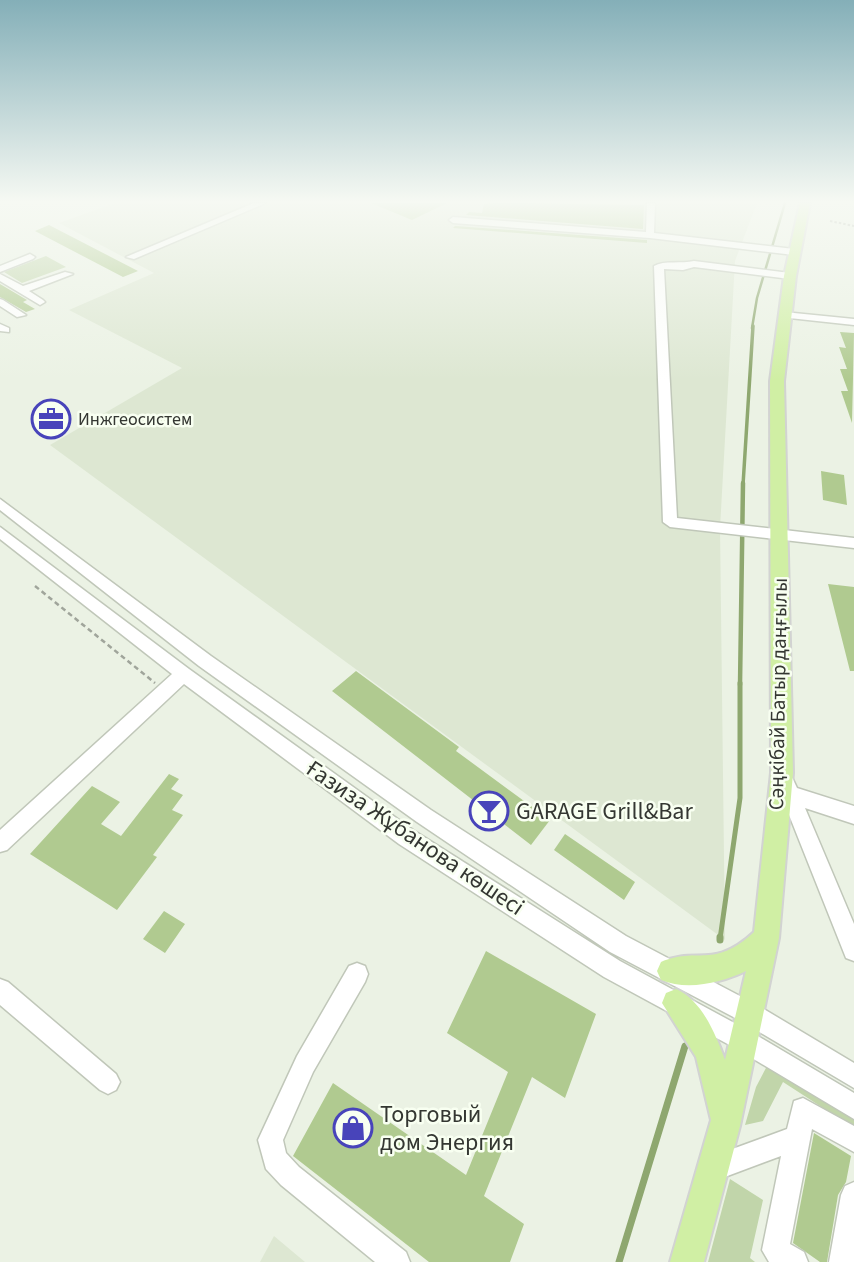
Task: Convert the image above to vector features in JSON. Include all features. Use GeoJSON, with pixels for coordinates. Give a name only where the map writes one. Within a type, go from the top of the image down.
{"type":"FeatureCollection","features":[{"type":"Feature","properties":{"kind":"main road","name":"Сәңкібай Батыр даңғылы"},"geometry":{"type":"LineString","coordinates":[[687,1262],[725,1126],[766,938],[786,784],[777,381],[792,262]]}},
{"type":"Feature","properties":{"kind":"main road"},"geometry":{"type":"LineString","coordinates":[[670,971],[697,972],[722,968],[749,956],[766,938]]}},
{"type":"Feature","properties":{"kind":"main road"},"geometry":{"type":"LineString","coordinates":[[676,1003],[697,1027],[710,1054],[725,1126]]}},
{"type":"Feature","properties":{"kind":"street"},"geometry":{"type":"LineString","coordinates":[[0,269],[18,262]]}},
{"type":"Feature","properties":{"kind":"street"},"geometry":{"type":"LineString","coordinates":[[790,276],[694,264],[683,267],[659,266],[670,522],[854,543]]}},
{"type":"Feature","properties":{"kind":"street"},"geometry":{"type":"LineString","coordinates":[[22,290],[68,274]]}},
{"type":"Feature","properties":{"kind":"street"},"geometry":{"type":"LineString","coordinates":[[0,277],[40,302]]}},
{"type":"Feature","properties":{"kind":"street"},"geometry":{"type":"LineString","coordinates":[[0,302],[21,315]]}},
{"type":"Feature","properties":{"kind":"street"},"geometry":{"type":"LineString","coordinates":[[784,315],[854,322]]}},
{"type":"Feature","properties":{"kind":"street","name":"Ғазиза Жұбанова көшесі"},"geometry":{"type":"LineString","coordinates":[[0,503],[205,662],[424,816],[618,944],[670,971],[854,1107]]}},
{"type":"Feature","properties":{"kind":"street","name":"Ғазиза Жұбанова көшесі"},"geometry":{"type":"LineString","coordinates":[[0,532],[183,674],[406,837],[612,969],[676,1003],[746,1027],[854,1076]]}},
{"type":"Feature","properties":{"kind":"street"},"geometry":{"type":"LineString","coordinates":[[0,843],[183,674]]}},
{"type":"Feature","properties":{"kind":"street"},"geometry":{"type":"LineString","coordinates":[[786,784],[854,815]]}},
{"type":"Feature","properties":{"kind":"street"},"geometry":{"type":"LineString","coordinates":[[786,784],[854,950]]}},
{"type":"Feature","properties":{"kind":"street"},"geometry":{"type":"LineString","coordinates":[[406,837],[424,816]]}},
{"type":"Feature","properties":{"kind":"street"},"geometry":{"type":"LineString","coordinates":[[357,974],[305,1064],[270,1140],[275,1160],[290,1176],[396,1262]]}},
{"type":"Feature","properties":{"kind":"street"},"geometry":{"type":"LineString","coordinates":[[0,990],[108,1082]]}},
{"type":"Feature","properties":{"kind":"street"},"geometry":{"type":"LineString","coordinates":[[794,1262],[775,1250],[803,1110],[854,1140]]}},
{"type":"Feature","properties":{"kind":"street"},"geometry":{"type":"LineString","coordinates":[[713,1168],[797,1138]]}},
{"type":"Feature","properties":{"kind":"street"},"geometry":{"type":"LineString","coordinates":[[844,1262],[854,1195]]}},
{"type":"Feature","properties":{"kind":"path"},"geometry":{"type":"LineString","coordinates":[[35,586],[164,691]]}},
{"type":"Feature","properties":{"kind":"shaded area"},"geometry":{"type":"Polygon","coordinates":[[[133,262],[735,262],[720,528],[725,940],[50,445],[182,368],[69,310],[154,273],[133,262]]]}},
{"type":"Feature","properties":{"kind":"shaded area"},"geometry":{"type":"Polygon","coordinates":[[[274,1236],[305,1262],[260,1262],[274,1236]]]}},
{"type":"Feature","properties":{"kind":"green space"},"geometry":{"type":"Polygon","coordinates":[[[31,262],[57,262],[66,267],[22,283],[4,272],[31,262]]]}},
{"type":"Feature","properties":{"kind":"green space"},"geometry":{"type":"Polygon","coordinates":[[[767,1066],[854,1119],[854,1128],[783,1082],[763,1121],[745,1125],[756,1087],[767,1066]]]}},
{"type":"Feature","properties":{"kind":"green space"},"geometry":{"type":"Polygon","coordinates":[[[730,1179],[763,1200],[750,1258],[755,1262],[708,1262],[730,1179]]]}},
{"type":"Feature","properties":{"kind":"building"},"geometry":{"type":"Polygon","coordinates":[[[94,262],[120,262],[138,271],[123,277],[94,262]]]}},
{"type":"Feature","properties":{"kind":"building"},"geometry":{"type":"Polygon","coordinates":[[[0,284],[27,300],[23,302],[35,309],[26,312],[0,297],[0,284]]]}},
{"type":"Feature","properties":{"kind":"building"},"geometry":{"type":"Polygon","coordinates":[[[840,332],[854,333],[852,423],[841,391],[848,391],[840,369],[847,369],[839,347],[846,348],[840,332]]]}},
{"type":"Feature","properties":{"kind":"building"},"geometry":{"type":"Polygon","coordinates":[[[821,471],[844,475],[847,505],[823,500],[821,471]]]}},
{"type":"Feature","properties":{"kind":"building"},"geometry":{"type":"Polygon","coordinates":[[[828,584],[854,587],[854,671],[850,671],[828,584]]]}},
{"type":"Feature","properties":{"kind":"building"},"geometry":{"type":"Polygon","coordinates":[[[356,671],[459,747],[456,751],[550,820],[531,845],[332,691],[356,671]]]}},
{"type":"Feature","properties":{"kind":"building"},"geometry":{"type":"Polygon","coordinates":[[[169,774],[179,779],[171,789],[183,795],[172,810],[183,815],[153,855],[157,857],[117,910],[30,854],[92,786],[120,802],[101,824],[121,836],[169,774]]]}},
{"type":"Feature","properties":{"kind":"building"},"geometry":{"type":"Polygon","coordinates":[[[565,834],[635,882],[624,900],[554,850],[565,834]]]}},
{"type":"Feature","properties":{"kind":"building"},"geometry":{"type":"Polygon","coordinates":[[[164,911],[185,924],[165,953],[143,939],[164,911]]]}},
{"type":"Feature","properties":{"kind":"building","name":"Торговый дом Энергия"},"geometry":{"type":"Polygon","coordinates":[[[486,951],[596,1014],[565,1098],[532,1077],[484,1196],[524,1224],[510,1262],[429,1262],[293,1156],[333,1083],[466,1175],[508,1072],[447,1033],[486,951]]]}},
{"type":"Feature","properties":{"kind":"building"},"geometry":{"type":"Polygon","coordinates":[[[814,1133],[851,1156],[846,1182],[838,1195],[827,1262],[820,1262],[793,1243],[814,1133]]]}},
{"type":"Feature","properties":{"kind":"waterway"},"geometry":{"type":"LineString","coordinates":[[752,328],[768,262]]}},
{"type":"Feature","properties":{"kind":"waterway"},"geometry":{"type":"LineString","coordinates":[[743,485],[753,326]]}},
{"type":"Feature","properties":{"kind":"waterway"},"geometry":{"type":"LineString","coordinates":[[740,685],[743,483]]}},
{"type":"Feature","properties":{"kind":"waterway"},"geometry":{"type":"LineString","coordinates":[[720,939],[740,798],[740,685]]}},
{"type":"Feature","properties":{"kind":"waterway"},"geometry":{"type":"LineString","coordinates":[[619,1262],[685,1046]]}},
{"type":"Feature","properties":{"kind":"place","name":"Инжгеосистем"},"geometry":{"type":"Point","coordinates":[51,419]}},
{"type":"Feature","properties":{"kind":"place","name":"GARAGE Grill&Bar"},"geometry":{"type":"Point","coordinates":[489,811]}},
{"type":"Feature","properties":{"kind":"place","name":"Торговый дом Энергия"},"geometry":{"type":"Point","coordinates":[353,1128]}}]}
